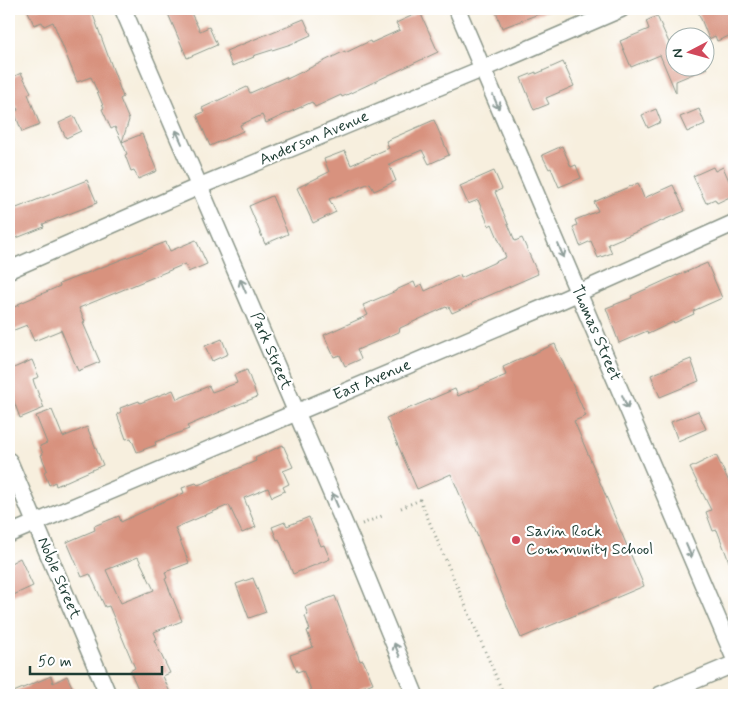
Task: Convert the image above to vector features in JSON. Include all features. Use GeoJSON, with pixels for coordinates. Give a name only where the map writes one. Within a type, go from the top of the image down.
{"type":"FeatureCollection","features":[{"type":"Feature","properties":{"kind":"street","name":"Park Street"},"geometry":{"type":"LineString","coordinates":[[123,9],[297,412],[416,695]]}},
{"type":"Feature","properties":{"kind":"street","name":"Thomas Street"},"geometry":{"type":"LineString","coordinates":[[456,9],[734,657]]}},
{"type":"Feature","properties":{"kind":"street","name":"Anderson Avenue"},"geometry":{"type":"LineString","coordinates":[[9,270],[200,186],[621,9]]}},
{"type":"Feature","properties":{"kind":"street","name":"East Avenue"},"geometry":{"type":"LineString","coordinates":[[9,534],[578,292],[734,223]]}},
{"type":"Feature","properties":{"kind":"street","name":"Noble Street"},"geometry":{"type":"LineString","coordinates":[[9,461],[108,695]]}},
{"type":"Feature","properties":{"kind":"street"},"geometry":{"type":"LineString","coordinates":[[660,695],[734,664]]}},
{"type":"Feature","properties":{"kind":"path"},"geometry":{"type":"LineString","coordinates":[[401,508],[420,500],[504,695]]}},
{"type":"Feature","properties":{"kind":"path"},"geometry":{"type":"LineString","coordinates":[[362,524],[382,516]]}},
{"type":"Feature","properties":{"kind":"building"},"geometry":{"type":"Polygon","coordinates":[[[27,9],[91,9],[123,97],[120,99],[129,120],[122,142],[115,127],[111,129],[91,77],[77,82],[53,22],[44,26],[42,22],[34,25],[27,9]]]}},
{"type":"Feature","properties":{"kind":"building"},"geometry":{"type":"Polygon","coordinates":[[[166,9],[189,9],[200,31],[209,27],[217,45],[187,58],[166,9]]]}},
{"type":"Feature","properties":{"kind":"building"},"geometry":{"type":"Polygon","coordinates":[[[495,9],[549,9],[549,10],[502,28],[495,9]]]}},
{"type":"Feature","properties":{"kind":"building"},"geometry":{"type":"Polygon","coordinates":[[[697,9],[734,9],[734,34],[717,41],[716,28],[705,28],[697,9]]]}},
{"type":"Feature","properties":{"kind":"building"},"geometry":{"type":"Polygon","coordinates":[[[420,12],[438,52],[342,97],[341,95],[315,107],[312,102],[266,123],[262,115],[240,125],[243,131],[210,146],[197,115],[204,112],[202,108],[247,87],[250,93],[286,77],[287,79],[345,51],[345,53],[370,41],[371,43],[400,30],[396,23],[420,12]]]}},
{"type":"Feature","properties":{"kind":"building"},"geometry":{"type":"Polygon","coordinates":[[[657,16],[666,36],[666,69],[660,55],[631,67],[620,41],[649,29],[646,21],[657,16]]]}},
{"type":"Feature","properties":{"kind":"building"},"geometry":{"type":"Polygon","coordinates":[[[304,19],[311,35],[291,44],[253,56],[232,66],[226,51],[304,19]]]}},
{"type":"Feature","properties":{"kind":"building"},"geometry":{"type":"Polygon","coordinates":[[[563,62],[574,86],[546,98],[549,104],[534,110],[521,78],[536,72],[536,74],[563,62]]]}},
{"type":"Feature","properties":{"kind":"building"},"geometry":{"type":"Polygon","coordinates":[[[21,73],[31,92],[28,94],[40,125],[22,132],[14,111],[18,110],[9,92],[9,79],[21,73]]]}},
{"type":"Feature","properties":{"kind":"building"},"geometry":{"type":"Polygon","coordinates":[[[670,78],[683,78],[676,81],[676,93],[670,78]]]}},
{"type":"Feature","properties":{"kind":"building"},"geometry":{"type":"Polygon","coordinates":[[[656,109],[661,122],[648,128],[642,115],[656,109]]]}},
{"type":"Feature","properties":{"kind":"building"},"geometry":{"type":"Polygon","coordinates":[[[699,109],[705,124],[687,132],[680,117],[699,109]]]}},
{"type":"Feature","properties":{"kind":"building"},"geometry":{"type":"Polygon","coordinates":[[[74,116],[81,131],[66,138],[59,123],[74,116]]]}},
{"type":"Feature","properties":{"kind":"building"},"geometry":{"type":"Polygon","coordinates":[[[434,120],[449,155],[429,164],[422,150],[389,164],[396,181],[374,191],[370,183],[329,199],[336,212],[313,223],[297,188],[329,172],[324,159],[345,151],[351,165],[389,148],[386,141],[434,120]]]}},
{"type":"Feature","properties":{"kind":"building"},"geometry":{"type":"Polygon","coordinates":[[[142,134],[157,171],[138,179],[134,170],[131,171],[122,142],[142,134]]]}},
{"type":"Feature","properties":{"kind":"building"},"geometry":{"type":"Polygon","coordinates":[[[562,146],[571,167],[576,165],[581,178],[559,187],[551,168],[549,169],[542,155],[562,146]]]}},
{"type":"Feature","properties":{"kind":"building"},"geometry":{"type":"Polygon","coordinates":[[[713,167],[715,171],[723,167],[734,195],[717,203],[715,199],[706,203],[693,176],[713,167]]]}},
{"type":"Feature","properties":{"kind":"building"},"geometry":{"type":"Polygon","coordinates":[[[494,171],[502,189],[495,192],[515,241],[522,238],[538,274],[452,313],[449,307],[446,307],[400,328],[399,332],[357,350],[361,359],[345,366],[340,355],[334,357],[324,335],[368,315],[363,305],[414,282],[416,287],[422,284],[425,291],[460,275],[461,278],[506,257],[492,224],[489,226],[478,200],[468,204],[460,186],[494,171]]]}},
{"type":"Feature","properties":{"kind":"building"},"geometry":{"type":"Polygon","coordinates":[[[87,180],[97,203],[43,224],[44,227],[9,241],[9,211],[87,180]]]}},
{"type":"Feature","properties":{"kind":"building"},"geometry":{"type":"Polygon","coordinates":[[[638,183],[644,198],[673,185],[685,211],[608,244],[612,253],[598,258],[591,241],[580,246],[573,227],[577,225],[575,220],[598,211],[594,202],[638,183]]]}},
{"type":"Feature","properties":{"kind":"building"},"geometry":{"type":"Polygon","coordinates":[[[272,196],[288,234],[265,244],[249,206],[272,196]]]}},
{"type":"Feature","properties":{"kind":"building"},"geometry":{"type":"Polygon","coordinates":[[[196,240],[207,264],[188,272],[185,264],[79,308],[85,322],[83,323],[100,362],[78,371],[61,330],[34,341],[27,325],[9,332],[9,309],[18,304],[60,286],[59,284],[166,242],[170,251],[196,240]]]}},
{"type":"Feature","properties":{"kind":"building"},"geometry":{"type":"Polygon","coordinates":[[[707,263],[722,298],[693,311],[694,314],[674,323],[648,334],[647,331],[619,343],[606,308],[707,263]]]}},
{"type":"Feature","properties":{"kind":"building"},"geometry":{"type":"Polygon","coordinates":[[[222,339],[228,354],[212,361],[205,346],[222,339]]]}},
{"type":"Feature","properties":{"kind":"building"},"geometry":{"type":"Polygon","coordinates":[[[555,344],[586,416],[574,421],[644,586],[521,638],[451,474],[417,489],[386,418],[455,389],[458,396],[506,375],[503,367],[555,344]]]}},
{"type":"Feature","properties":{"kind":"building"},"geometry":{"type":"Polygon","coordinates":[[[691,359],[699,381],[660,397],[651,375],[691,359]]]}},
{"type":"Feature","properties":{"kind":"building"},"geometry":{"type":"Polygon","coordinates":[[[32,360],[39,377],[33,379],[34,383],[44,408],[20,418],[9,388],[9,370],[32,360]]]}},
{"type":"Feature","properties":{"kind":"building"},"geometry":{"type":"Polygon","coordinates":[[[247,370],[257,397],[187,426],[189,429],[155,442],[156,445],[137,452],[131,438],[126,439],[117,414],[121,412],[120,408],[139,401],[140,403],[173,390],[177,399],[209,386],[212,392],[237,383],[234,375],[247,370]]]}},
{"type":"Feature","properties":{"kind":"building"},"geometry":{"type":"Polygon","coordinates":[[[52,410],[63,437],[87,427],[103,465],[56,486],[55,482],[49,485],[44,472],[47,470],[41,455],[43,454],[40,446],[47,443],[36,416],[52,410]]]}},
{"type":"Feature","properties":{"kind":"building"},"geometry":{"type":"Polygon","coordinates":[[[698,411],[706,429],[678,441],[671,422],[698,411]]]}},
{"type":"Feature","properties":{"kind":"building"},"geometry":{"type":"Polygon","coordinates":[[[283,445],[293,467],[283,471],[289,484],[283,487],[285,491],[272,497],[268,488],[244,498],[256,527],[242,533],[229,505],[175,528],[189,563],[165,572],[167,578],[165,579],[182,621],[154,632],[157,639],[154,640],[170,673],[163,676],[171,695],[141,695],[130,671],[135,668],[109,606],[105,607],[90,574],[82,577],[67,542],[95,530],[94,526],[119,516],[121,522],[184,493],[182,488],[196,483],[198,485],[256,461],[255,458],[283,445]],[[138,557],[106,570],[121,603],[154,590],[138,557]]]}},
{"type":"Feature","properties":{"kind":"building"},"geometry":{"type":"Polygon","coordinates":[[[716,455],[734,492],[733,572],[717,530],[713,531],[706,512],[711,510],[690,468],[716,455]]]}},
{"type":"Feature","properties":{"kind":"building"},"geometry":{"type":"Polygon","coordinates":[[[309,517],[321,546],[324,545],[330,559],[293,574],[272,527],[285,522],[287,526],[309,517]]]}},
{"type":"Feature","properties":{"kind":"building"},"geometry":{"type":"Polygon","coordinates":[[[20,558],[33,586],[9,597],[9,564],[20,558]]]}},
{"type":"Feature","properties":{"kind":"building"},"geometry":{"type":"Polygon","coordinates":[[[253,578],[266,612],[249,618],[236,584],[253,578]]]}},
{"type":"Feature","properties":{"kind":"building"},"geometry":{"type":"Polygon","coordinates":[[[335,596],[360,661],[363,660],[373,683],[343,695],[313,695],[303,670],[297,672],[290,655],[313,647],[307,631],[310,630],[305,616],[308,615],[305,607],[335,596]]]}},
{"type":"Feature","properties":{"kind":"building"},"geometry":{"type":"Polygon","coordinates":[[[51,676],[53,683],[67,676],[74,691],[65,695],[9,695],[9,694],[51,676]]]}},
{"type":"Feature","properties":{"kind":"place","name":"Savin Rock Community School"},"geometry":{"type":"Point","coordinates":[516,540]}}]}
